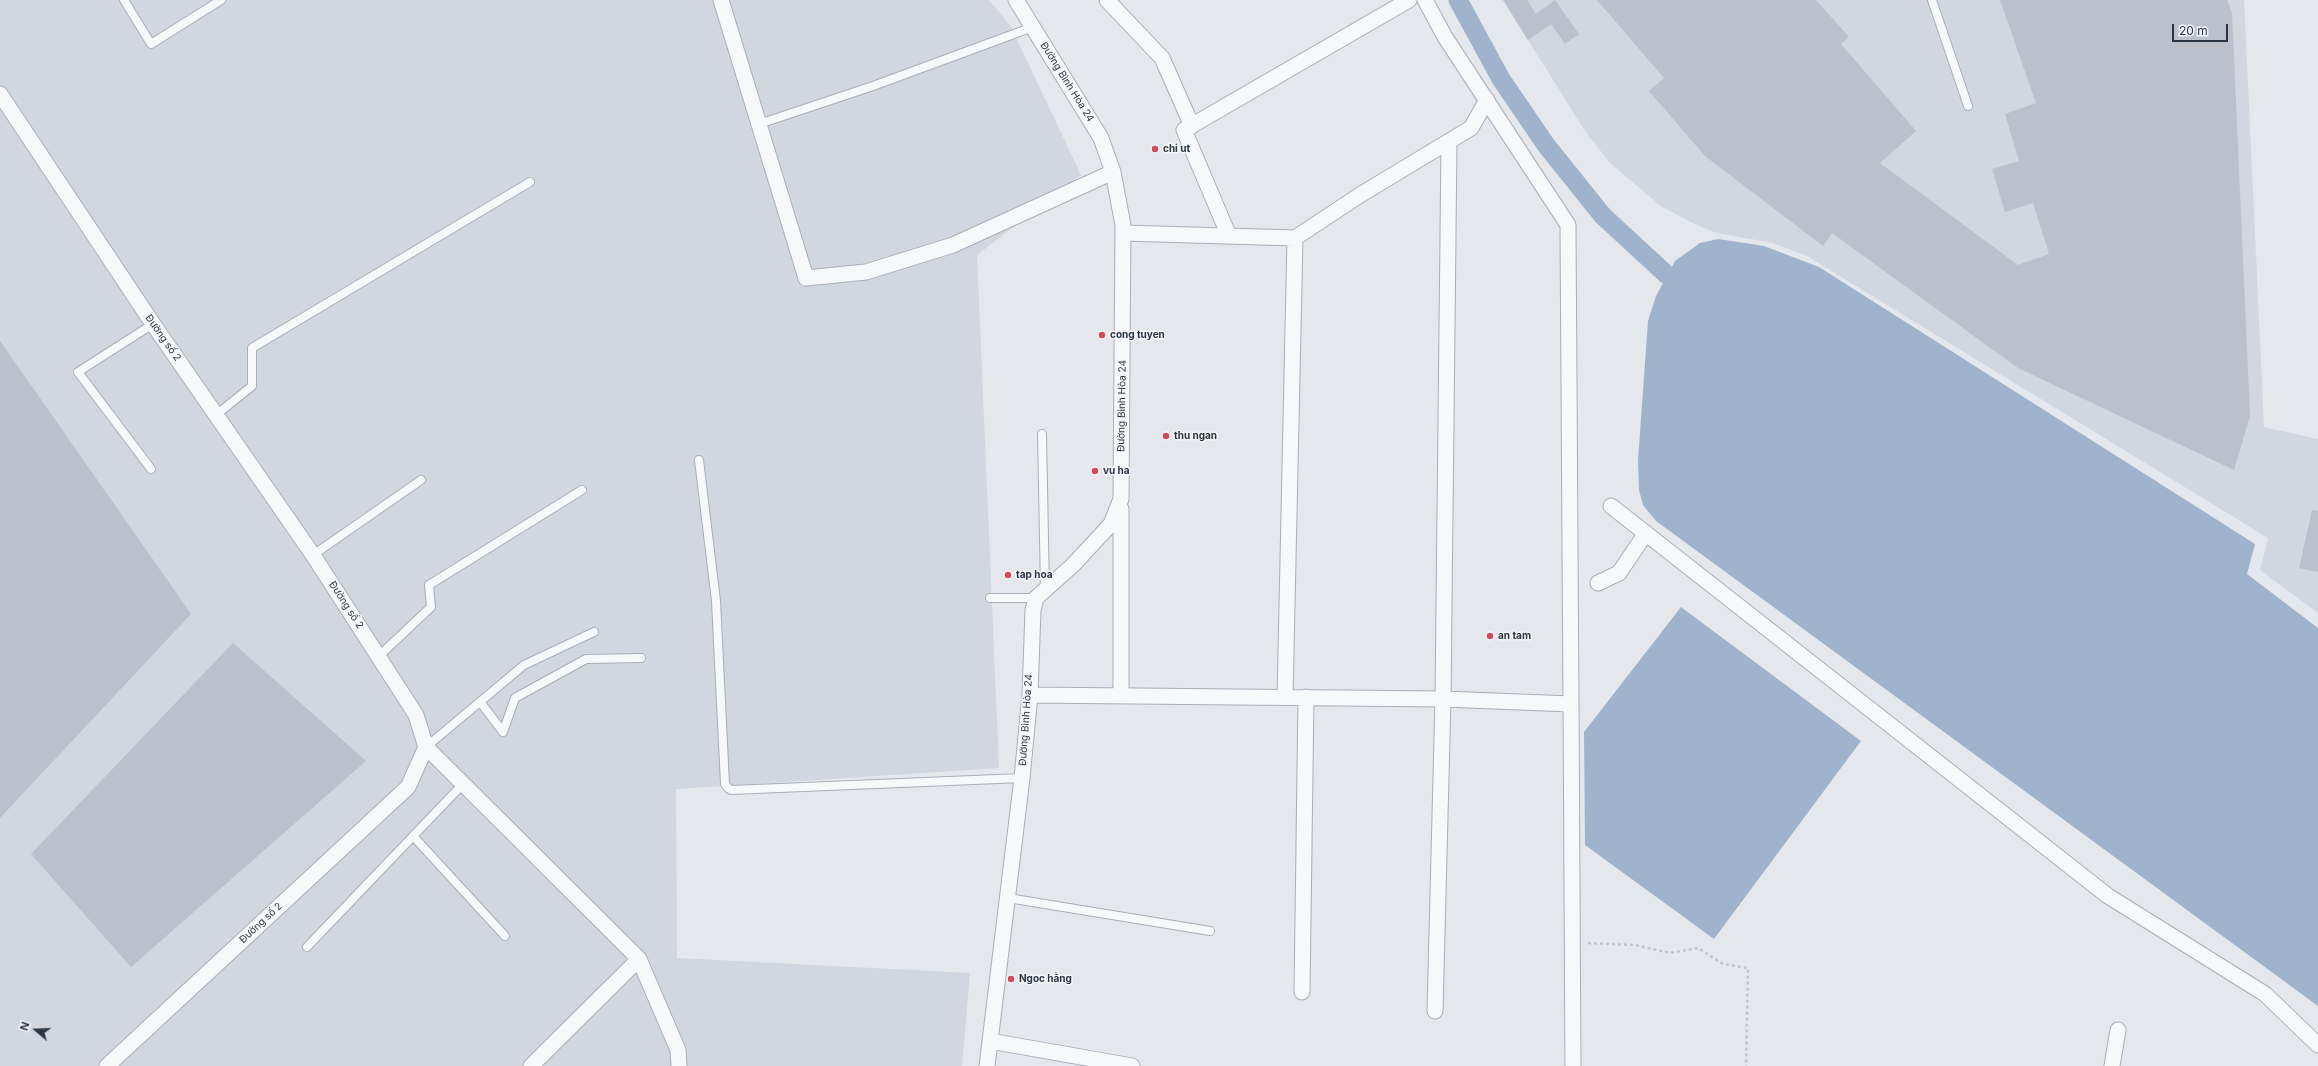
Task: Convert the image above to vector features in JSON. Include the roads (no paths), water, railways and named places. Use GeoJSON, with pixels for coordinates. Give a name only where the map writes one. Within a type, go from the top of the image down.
{"type":"FeatureCollection","features":[{"type":"Feature","properties":{"kind":"street"},"geometry":{"type":"LineString","coordinates":[[721,0],[806,278],[866,272],[953,245],[1113,172]]}},
{"type":"Feature","properties":{"kind":"street","name":"Đường Bình Hòa 24"},"geometry":{"type":"LineString","coordinates":[[987,1066],[1022,778],[1030,696],[1031,624],[1040,596],[1111,524],[1121,499],[1123,233],[1113,172],[1101,138],[1016,0]]}},
{"type":"Feature","properties":{"kind":"street"},"geometry":{"type":"LineString","coordinates":[[1107,0],[1162,58],[1192,126]]}},
{"type":"Feature","properties":{"kind":"street"},"geometry":{"type":"LineString","coordinates":[[1229,236],[1184,130],[1409,0]]}},
{"type":"Feature","properties":{"kind":"street"},"geometry":{"type":"LineString","coordinates":[[1425,0],[1445,37],[1568,225],[1574,942],[1573,1066]]}},
{"type":"Feature","properties":{"kind":"street","name":"Đường số 2"},"geometry":{"type":"LineString","coordinates":[[0,94],[153,324],[313,556],[379,656],[416,715],[426,747],[408,787],[107,1066]]}},
{"type":"Feature","properties":{"kind":"street"},"geometry":{"type":"LineString","coordinates":[[1123,233],[1295,238],[1360,195],[1472,128],[1487,100]]}},
{"type":"Feature","properties":{"kind":"street"},"geometry":{"type":"LineString","coordinates":[[1435,1011],[1443,698],[1449,142]]}},
{"type":"Feature","properties":{"kind":"street"},"geometry":{"type":"LineString","coordinates":[[1285,697],[1295,238]]}},
{"type":"Feature","properties":{"kind":"street"},"geometry":{"type":"LineString","coordinates":[[1120,696],[1121,499]]}},
{"type":"Feature","properties":{"kind":"street"},"geometry":{"type":"LineString","coordinates":[[1611,506],[2108,896],[2265,994],[2318,1045]]}},
{"type":"Feature","properties":{"kind":"street"},"geometry":{"type":"LineString","coordinates":[[1598,583],[1619,573],[1646,532]]}},
{"type":"Feature","properties":{"kind":"street"},"geometry":{"type":"LineString","coordinates":[[1030,696],[1443,698],[1571,704]]}},
{"type":"Feature","properties":{"kind":"street"},"geometry":{"type":"LineString","coordinates":[[1302,992],[1306,697]]}},
{"type":"Feature","properties":{"kind":"street"},"geometry":{"type":"LineString","coordinates":[[426,747],[462,785],[639,959],[678,1050],[679,1066]]}},
{"type":"Feature","properties":{"kind":"street"},"geometry":{"type":"LineString","coordinates":[[531,1066],[639,959]]}},
{"type":"Feature","properties":{"kind":"street"},"geometry":{"type":"LineString","coordinates":[[2112,1066],[2118,1030]]}},
{"type":"Feature","properties":{"kind":"street"},"geometry":{"type":"LineString","coordinates":[[990,1041],[1132,1066]]}},
{"type":"Feature","properties":{"kind":"lane"},"geometry":{"type":"LineString","coordinates":[[124,0],[151,44],[221,0]]}},
{"type":"Feature","properties":{"kind":"lane"},"geometry":{"type":"LineString","coordinates":[[1932,0],[1968,106]]}},
{"type":"Feature","properties":{"kind":"lane"},"geometry":{"type":"LineString","coordinates":[[759,124],[1033,27]]}},
{"type":"Feature","properties":{"kind":"lane"},"geometry":{"type":"LineString","coordinates":[[216,415],[252,386],[252,348],[530,182]]}},
{"type":"Feature","properties":{"kind":"lane"},"geometry":{"type":"LineString","coordinates":[[151,468],[78,372],[153,324]]}},
{"type":"Feature","properties":{"kind":"lane"},"geometry":{"type":"LineString","coordinates":[[990,598],[1040,596],[1042,434]]}},
{"type":"Feature","properties":{"kind":"lane"},"geometry":{"type":"LineString","coordinates":[[698,460],[716,601],[726,784],[728,788],[739,790],[1022,778]]}},
{"type":"Feature","properties":{"kind":"lane"},"geometry":{"type":"LineString","coordinates":[[313,556],[421,480]]}},
{"type":"Feature","properties":{"kind":"lane"},"geometry":{"type":"LineString","coordinates":[[379,656],[431,607],[429,585],[582,490]]}},
{"type":"Feature","properties":{"kind":"lane"},"geometry":{"type":"LineString","coordinates":[[426,747],[524,665],[594,632]]}},
{"type":"Feature","properties":{"kind":"lane"},"geometry":{"type":"LineString","coordinates":[[480,703],[503,732],[515,698],[586,659],[640,658]]}},
{"type":"Feature","properties":{"kind":"lane"},"geometry":{"type":"LineString","coordinates":[[307,947],[462,785]]}},
{"type":"Feature","properties":{"kind":"lane"},"geometry":{"type":"LineString","coordinates":[[413,836],[505,936]]}},
{"type":"Feature","properties":{"kind":"lane"},"geometry":{"type":"LineString","coordinates":[[1008,898],[1210,931]]}},
{"type":"Feature","properties":{"kind":"water"},"geometry":{"type":"Polygon","coordinates":[[[1718,239],[1764,246],[1819,267],[2255,544],[2247,574],[2318,628],[2318,1006],[1656,521],[1643,505],[1639,490],[1638,460],[1648,321],[1656,296],[1675,261],[1700,243],[1718,239]]]}},
{"type":"Feature","properties":{"kind":"water"},"geometry":{"type":"Polygon","coordinates":[[[1681,607],[1861,741],[1714,939],[1585,845],[1584,732],[1681,607]]]}},
{"type":"Feature","properties":{"kind":"waterway"},"geometry":{"type":"LineString","coordinates":[[1458,0],[1501,79],[1546,145],[1603,216],[1667,275]]}},
{"type":"Feature","properties":{"kind":"place","name":"chi ut"},"geometry":{"type":"Point","coordinates":[1155,149]}},
{"type":"Feature","properties":{"kind":"place","name":"cong tuyen"},"geometry":{"type":"Point","coordinates":[1102,335]}},
{"type":"Feature","properties":{"kind":"place","name":"thu ngan"},"geometry":{"type":"Point","coordinates":[1166,436]}},
{"type":"Feature","properties":{"kind":"place","name":"vu ha"},"geometry":{"type":"Point","coordinates":[1095,471]}},
{"type":"Feature","properties":{"kind":"place","name":"tap hoa"},"geometry":{"type":"Point","coordinates":[1008,575]}},
{"type":"Feature","properties":{"kind":"place","name":"an tam"},"geometry":{"type":"Point","coordinates":[1490,636]}},
{"type":"Feature","properties":{"kind":"place","name":"Ngoc hằng"},"geometry":{"type":"Point","coordinates":[1011,979]}}]}
